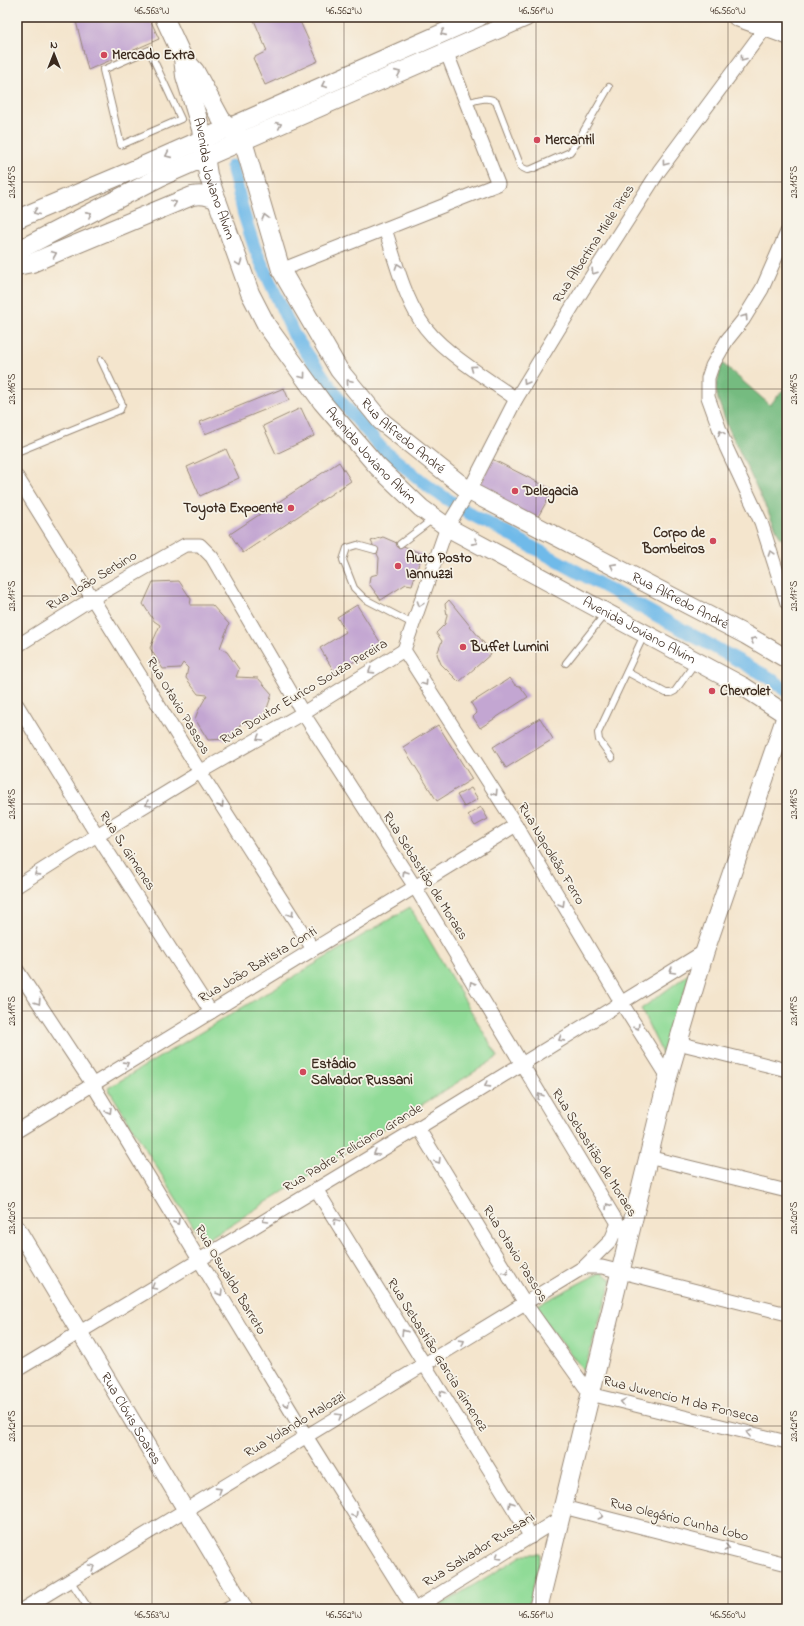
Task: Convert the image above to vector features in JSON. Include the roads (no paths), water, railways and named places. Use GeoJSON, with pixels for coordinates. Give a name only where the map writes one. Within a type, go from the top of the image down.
{"type":"FeatureCollection","features":[{"type":"Feature","properties":{"kind":"main road","name":"Avenida Joviano Alvim"},"geometry":{"type":"LineString","coordinates":[[164,17],[183,58],[185,76],[203,139],[208,175],[250,293],[267,326],[322,402],[377,466],[421,508],[445,520],[645,634],[744,687],[787,714]]}},
{"type":"Feature","properties":{"kind":"main road"},"geometry":{"type":"LineString","coordinates":[[17,251],[160,177],[526,17]]}},
{"type":"Feature","properties":{"kind":"main road"},"geometry":{"type":"LineString","coordinates":[[737,17],[787,20]]}},
{"type":"Feature","properties":{"kind":"main road"},"geometry":{"type":"LineString","coordinates":[[17,219],[124,174],[476,18]]}},
{"type":"Feature","properties":{"kind":"main road"},"geometry":{"type":"LineString","coordinates":[[770,20],[787,35]]}},
{"type":"Feature","properties":{"kind":"main road"},"geometry":{"type":"LineString","coordinates":[[183,58],[195,71],[221,119],[243,141]]}},
{"type":"Feature","properties":{"kind":"main road","name":"Rua Alfredo André"},"geometry":{"type":"LineString","coordinates":[[243,141],[281,270],[339,370],[381,421],[467,493],[746,635],[787,659]]}},
{"type":"Feature","properties":{"kind":"main road"},"geometry":{"type":"LineString","coordinates":[[17,266],[32,263],[192,196],[208,196],[217,200]]}},
{"type":"Feature","properties":{"kind":"main road"},"geometry":{"type":"LineString","coordinates":[[765,700],[773,712],[783,734]]}},
{"type":"Feature","properties":{"kind":"main road"},"geometry":{"type":"LineString","coordinates":[[538,1609],[668,1077],[705,951],[783,734],[787,714]]}},
{"type":"Feature","properties":{"kind":"street","name":"Rua Albertina Miele Pires"},"geometry":{"type":"LineString","coordinates":[[404,650],[445,520],[467,493],[516,399],[577,299],[659,171],[770,20]]}},
{"type":"Feature","properties":{"kind":"street"},"geometry":{"type":"LineString","coordinates":[[281,270],[498,184],[446,51]]}},
{"type":"Feature","properties":{"kind":"street"},"geometry":{"type":"LineString","coordinates":[[385,229],[409,297],[420,320],[439,344],[516,399]]}},
{"type":"Feature","properties":{"kind":"street"},"geometry":{"type":"LineString","coordinates":[[787,232],[762,289],[743,320],[727,340],[712,366],[708,378],[708,397],[726,447],[761,522],[787,603]]}},
{"type":"Feature","properties":{"kind":"street","name":"Rua Otavio Passos"},"geometry":{"type":"LineString","coordinates":[[17,477],[200,772],[314,949]]}},
{"type":"Feature","properties":{"kind":"street","name":"Rua João Serbino"},"geometry":{"type":"LineString","coordinates":[[17,646],[93,598],[185,545]]}},
{"type":"Feature","properties":{"kind":"street","name":"Rua Sebastião de Moraes"},"geometry":{"type":"LineString","coordinates":[[185,545],[200,545],[212,557],[303,713],[414,887],[628,1240]]}},
{"type":"Feature","properties":{"kind":"street","name":"Rua Doutor Eurico Souza Pereira"},"geometry":{"type":"LineString","coordinates":[[17,886],[200,772],[303,713],[404,650]]}},
{"type":"Feature","properties":{"kind":"street","name":"Rua Napoleão Ferro"},"geometry":{"type":"LineString","coordinates":[[404,650],[516,825],[621,1002],[668,1077]]}},
{"type":"Feature","properties":{"kind":"street","name":"Rua S. Gimenes"},"geometry":{"type":"LineString","coordinates":[[17,705],[97,835],[211,1012]]}},
{"type":"Feature","properties":{"kind":"street","name":"Rua João Batista Conti"},"geometry":{"type":"LineString","coordinates":[[17,1131],[516,825]]}},
{"type":"Feature","properties":{"kind":"street","name":"Rua Padre Feliciano Grande"},"geometry":{"type":"LineString","coordinates":[[17,1370],[418,1128],[705,951]]}},
{"type":"Feature","properties":{"kind":"street","name":"Rua Oswaldo Barreto"},"geometry":{"type":"LineString","coordinates":[[17,970],[93,1085],[306,1436],[414,1609]]}},
{"type":"Feature","properties":{"kind":"street"},"geometry":{"type":"LineString","coordinates":[[678,1043],[787,1070]]}},
{"type":"Feature","properties":{"kind":"street","name":"Rua Otavio Passos"},"geometry":{"type":"LineString","coordinates":[[418,1128],[525,1303],[590,1394]]}},
{"type":"Feature","properties":{"kind":"street"},"geometry":{"type":"LineString","coordinates":[[648,1157],[787,1191]]}},
{"type":"Feature","properties":{"kind":"street","name":"Rua Sebastião Garcia Gimenez"},"geometry":{"type":"LineString","coordinates":[[316,1189],[532,1537]]}},
{"type":"Feature","properties":{"kind":"street","name":"Rua Yolando Malozzi"},"geometry":{"type":"LineString","coordinates":[[23,1609],[584,1267],[612,1240],[618,1223]]}},
{"type":"Feature","properties":{"kind":"street","name":"Rua Clóvis Soares"},"geometry":{"type":"LineString","coordinates":[[17,1228],[242,1604]]}},
{"type":"Feature","properties":{"kind":"street"},"geometry":{"type":"LineString","coordinates":[[584,1267],[602,1267],[620,1273],[787,1314]]}},
{"type":"Feature","properties":{"kind":"street","name":"Rua Juvencio M da Fonseca"},"geometry":{"type":"LineString","coordinates":[[590,1394],[787,1442]]}},
{"type":"Feature","properties":{"kind":"street","name":"Rua Salvador Russani"},"geometry":{"type":"LineString","coordinates":[[414,1609],[532,1537],[561,1512]]}},
{"type":"Feature","properties":{"kind":"street","name":"Rua Olegário Cunha Lobo"},"geometry":{"type":"LineString","coordinates":[[561,1512],[787,1564]]}},
{"type":"Feature","properties":{"kind":"lane"},"geometry":{"type":"LineString","coordinates":[[150,50],[181,119],[121,145],[103,70],[150,50]]}},
{"type":"Feature","properties":{"kind":"lane"},"geometry":{"type":"LineString","coordinates":[[466,103],[486,98],[492,99],[496,102],[521,167],[528,170],[570,152],[609,87]]}},
{"type":"Feature","properties":{"kind":"lane"},"geometry":{"type":"LineString","coordinates":[[17,452],[120,410],[122,404],[101,360]]}},
{"type":"Feature","properties":{"kind":"lane"},"geometry":{"type":"LineString","coordinates":[[400,544],[445,520]]}},
{"type":"Feature","properties":{"kind":"lane"},"geometry":{"type":"LineString","coordinates":[[375,550],[357,545],[347,548],[343,560],[354,588],[365,599],[413,624]]}},
{"type":"Feature","properties":{"kind":"lane"},"geometry":{"type":"LineString","coordinates":[[566,663],[606,612]]}},
{"type":"Feature","properties":{"kind":"lane"},"geometry":{"type":"LineString","coordinates":[[612,758],[599,740],[598,733],[645,634]]}},
{"type":"Feature","properties":{"kind":"lane"},"geometry":{"type":"LineString","coordinates":[[627,672],[666,694],[671,694],[675,691],[696,661]]}},
{"type":"Feature","properties":{"kind":"lane"},"geometry":{"type":"LineString","coordinates":[[70,1580],[89,1609]]}},
{"type":"Feature","properties":{"kind":"lane"},"geometry":{"type":"LineString","coordinates":[[221,1609],[242,1604]]}},
{"type":"Feature","properties":{"kind":"waterway"},"geometry":{"type":"LineString","coordinates":[[232,166],[244,215],[255,249],[294,335],[339,399],[382,449],[433,490],[472,515],[770,678],[787,691]]}},
{"type":"Feature","properties":{"kind":"place","name":"Mercado Extra"},"geometry":{"type":"Point","coordinates":[104,55]}},
{"type":"Feature","properties":{"kind":"place","name":"Mercantil"},"geometry":{"type":"Point","coordinates":[537,140]}},
{"type":"Feature","properties":{"kind":"place","name":"Delegacia"},"geometry":{"type":"Point","coordinates":[515,491]}},
{"type":"Feature","properties":{"kind":"place","name":"Toyota Expoente"},"geometry":{"type":"Point","coordinates":[291,508]}},
{"type":"Feature","properties":{"kind":"place","name":"Corpo de Bombeiros"},"geometry":{"type":"Point","coordinates":[713,541]}},
{"type":"Feature","properties":{"kind":"place","name":"Auto Posto Iannuzzi"},"geometry":{"type":"Point","coordinates":[398,566]}},
{"type":"Feature","properties":{"kind":"place","name":"Buffet Lumini"},"geometry":{"type":"Point","coordinates":[463,647]}},
{"type":"Feature","properties":{"kind":"place","name":"Chevrolet"},"geometry":{"type":"Point","coordinates":[712,691]}},
{"type":"Feature","properties":{"kind":"place","name":"Estádio Salvador Russani"},"geometry":{"type":"Point","coordinates":[303,1072]}}]}
